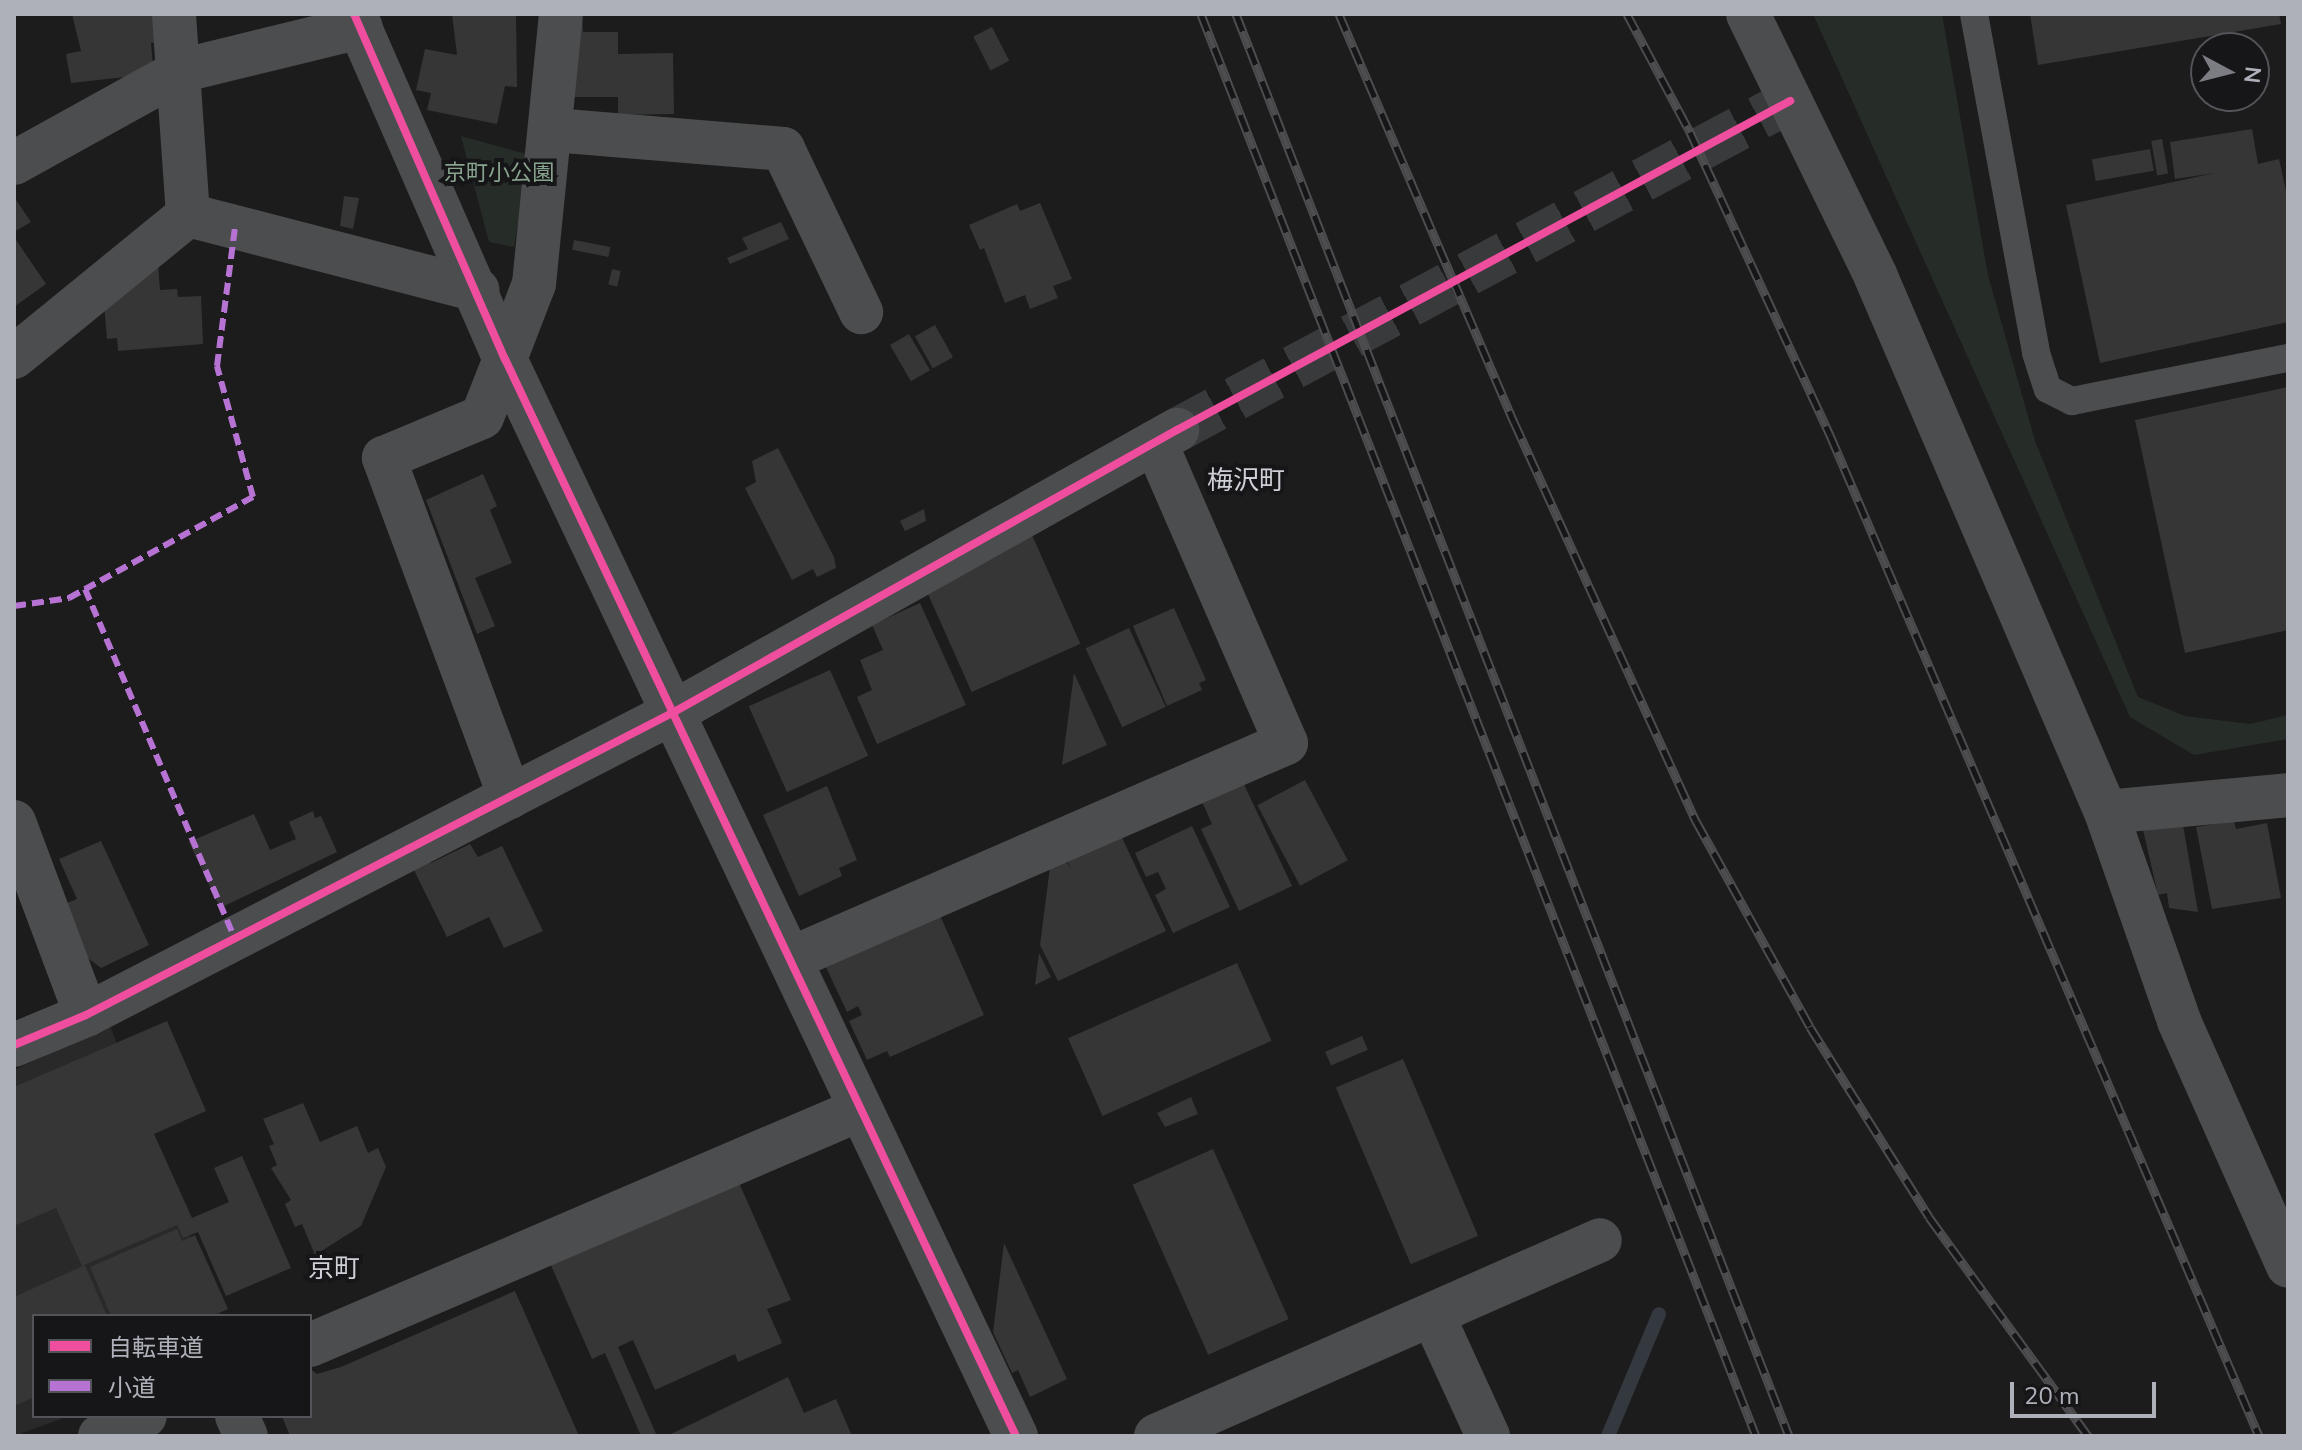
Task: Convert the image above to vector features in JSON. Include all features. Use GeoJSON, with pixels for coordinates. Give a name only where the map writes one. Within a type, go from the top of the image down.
{"type":"FeatureCollection","features":[{"type":"Feature","properties":{"kind":"street"},"geometry":{"type":"LineString","coordinates":[[174,14],[188,215]]}},
{"type":"Feature","properties":{"kind":"street"},"geometry":{"type":"LineString","coordinates":[[510,797],[384,458],[482,417],[534,284],[553,130],[561,14]]}},
{"type":"Feature","properties":{"kind":"street"},"geometry":{"type":"LineString","coordinates":[[1748,14],[1876,277],[2106,812],[2179,1021],[2288,1266]]}},
{"type":"Feature","properties":{"kind":"street"},"geometry":{"type":"LineString","coordinates":[[14,163],[180,71],[358,21],[505,359],[1016,1436]]}},
{"type":"Feature","properties":{"kind":"street"},"geometry":{"type":"LineString","coordinates":[[553,130],[783,149],[861,312]]}},
{"type":"Feature","properties":{"kind":"street"},"geometry":{"type":"LineString","coordinates":[[188,215],[477,290]]}},
{"type":"Feature","properties":{"kind":"street"},"geometry":{"type":"LineString","coordinates":[[14,357],[188,215]]}},
{"type":"Feature","properties":{"kind":"street"},"geometry":{"type":"LineString","coordinates":[[14,1045],[86,1015],[674,712],[1166,436],[1286,743],[790,959]]}},
{"type":"Feature","properties":{"kind":"street"},"geometry":{"type":"LineString","coordinates":[[2106,812],[2215,806],[2288,795]]}},
{"type":"Feature","properties":{"kind":"street"},"geometry":{"type":"LineString","coordinates":[[14,822],[86,1015]]}},
{"type":"Feature","properties":{"kind":"street"},"geometry":{"type":"LineString","coordinates":[[312,1344],[861,1109]]}},
{"type":"Feature","properties":{"kind":"street"},"geometry":{"type":"LineString","coordinates":[[1156,1436],[1434,1318],[1600,1240]]}},
{"type":"Feature","properties":{"kind":"street"},"geometry":{"type":"LineString","coordinates":[[1434,1318],[1488,1436]]}},
{"type":"Feature","properties":{"kind":"street"},"geometry":{"type":"LineString","coordinates":[[100,1436],[140,1418]]}},
{"type":"Feature","properties":{"kind":"lane"},"geometry":{"type":"LineString","coordinates":[[1974,14],[2036,353],[2048,389],[2072,401],[2288,358]]}},
{"type":"Feature","properties":{"kind":"shaded area"},"geometry":{"type":"Polygon","coordinates":[[[110,1026],[220,1314],[32,1314],[32,1418],[64,1418],[14,1436],[14,1070],[110,1026]]]}},
{"type":"Feature","properties":{"kind":"green space"},"geometry":{"type":"Polygon","coordinates":[[[1813,14],[1942,14],[1988,275],[2035,441],[2138,697],[2185,716],[2250,724],[2288,715],[2288,739],[2194,755],[2130,717],[1813,14]]]}},
{"type":"Feature","properties":{"kind":"green space","name":"京町小公園"},"geometry":{"type":"Polygon","coordinates":[[[461,136],[530,155],[514,247],[489,242],[461,136]]]}},
{"type":"Feature","properties":{"kind":"building"},"geometry":{"type":"Polygon","coordinates":[[[72,14],[154,14],[158,42],[151,43],[153,65],[142,67],[143,75],[71,83],[66,54],[81,51],[72,14]]]}},
{"type":"Feature","properties":{"kind":"building"},"geometry":{"type":"Polygon","coordinates":[[[452,14],[516,14],[517,87],[505,86],[497,124],[427,110],[431,93],[416,90],[425,49],[457,55],[452,14]]]}},
{"type":"Feature","properties":{"kind":"building"},"geometry":{"type":"Polygon","coordinates":[[[582,14],[583,32],[618,32],[618,54],[673,53],[674,114],[618,115],[618,97],[562,97],[582,14]]]}},
{"type":"Feature","properties":{"kind":"building"},"geometry":{"type":"Polygon","coordinates":[[[2030,14],[2279,14],[2281,24],[2234,32],[2190,32],[2190,39],[2038,65],[2030,14]]]}},
{"type":"Feature","properties":{"kind":"building"},"geometry":{"type":"Polygon","coordinates":[[[992,27],[1009,61],[991,70],[973,37],[992,27]]]}},
{"type":"Feature","properties":{"kind":"building"},"geometry":{"type":"Polygon","coordinates":[[[2252,129],[2258,164],[2279,159],[2288,200],[2288,322],[2100,363],[2066,205],[2215,173],[2175,179],[2170,142],[2252,129]]]}},
{"type":"Feature","properties":{"kind":"building"},"geometry":{"type":"Polygon","coordinates":[[[2162,139],[2168,173],[2157,175],[2151,141],[2162,139]]]}},
{"type":"Feature","properties":{"kind":"building"},"geometry":{"type":"Polygon","coordinates":[[[2150,149],[2154,171],[2096,181],[2092,159],[2150,149]]]}},
{"type":"Feature","properties":{"kind":"building"},"geometry":{"type":"Polygon","coordinates":[[[344,196],[359,198],[353,229],[340,226],[344,196]]]}},
{"type":"Feature","properties":{"kind":"building"},"geometry":{"type":"Polygon","coordinates":[[[14,197],[31,222],[14,232],[14,197]]]}},
{"type":"Feature","properties":{"kind":"building"},"geometry":{"type":"Polygon","coordinates":[[[1040,203],[1072,279],[1053,286],[1058,298],[1030,309],[1025,295],[1005,303],[984,248],[980,250],[969,225],[1017,204],[1020,211],[1040,203]]]}},
{"type":"Feature","properties":{"kind":"building"},"geometry":{"type":"Polygon","coordinates":[[[781,222],[789,239],[730,264],[727,258],[748,249],[742,238],[781,222]]]}},
{"type":"Feature","properties":{"kind":"building"},"geometry":{"type":"Polygon","coordinates":[[[14,237],[46,284],[14,307],[14,237]]]}},
{"type":"Feature","properties":{"kind":"building"},"geometry":{"type":"Polygon","coordinates":[[[574,240],[610,247],[608,257],[572,250],[574,240]]]}},
{"type":"Feature","properties":{"kind":"building"},"geometry":{"type":"Polygon","coordinates":[[[158,263],[160,290],[177,289],[178,297],[201,296],[203,344],[118,351],[117,338],[107,339],[104,303],[158,263]]]}},
{"type":"Feature","properties":{"kind":"building"},"geometry":{"type":"Polygon","coordinates":[[[612,269],[621,271],[617,287],[608,285],[612,269]]]}},
{"type":"Feature","properties":{"kind":"building"},"geometry":{"type":"Polygon","coordinates":[[[935,325],[953,357],[933,369],[915,336],[935,325]]]}},
{"type":"Feature","properties":{"kind":"building"},"geometry":{"type":"Polygon","coordinates":[[[909,334],[930,370],[911,381],[890,345],[909,334]]]}},
{"type":"Feature","properties":{"kind":"building"},"geometry":{"type":"Polygon","coordinates":[[[2288,387],[2288,630],[2185,653],[2135,420],[2288,387]]]}},
{"type":"Feature","properties":{"kind":"building"},"geometry":{"type":"Polygon","coordinates":[[[778,448],[834,557],[836,568],[817,577],[813,569],[792,580],[745,488],[756,482],[752,461],[778,448]]]}},
{"type":"Feature","properties":{"kind":"building"},"geometry":{"type":"Polygon","coordinates":[[[483,474],[497,506],[490,510],[512,563],[475,578],[495,626],[477,634],[426,500],[483,474]]]}},
{"type":"Feature","properties":{"kind":"building"},"geometry":{"type":"Polygon","coordinates":[[[924,509],[926,521],[905,531],[900,521],[924,509]]]}},
{"type":"Feature","properties":{"kind":"building"},"geometry":{"type":"Polygon","coordinates":[[[1032,535],[1080,644],[972,692],[923,583],[1032,535]]]}},
{"type":"Feature","properties":{"kind":"building"},"geometry":{"type":"Polygon","coordinates":[[[920,603],[966,705],[877,744],[857,697],[872,690],[860,660],[883,650],[872,625],[920,603]]]}},
{"type":"Feature","properties":{"kind":"building"},"geometry":{"type":"Polygon","coordinates":[[[1174,608],[1206,680],[1199,683],[1202,690],[1167,706],[1133,626],[1174,608]]]}},
{"type":"Feature","properties":{"kind":"building"},"geometry":{"type":"Polygon","coordinates":[[[1129,628],[1166,707],[1122,727],[1085,648],[1129,628]]]}},
{"type":"Feature","properties":{"kind":"building"},"geometry":{"type":"Polygon","coordinates":[[[830,670],[868,756],[787,792],[749,706],[830,670]]]}},
{"type":"Feature","properties":{"kind":"building"},"geometry":{"type":"Polygon","coordinates":[[[1074,673],[1107,745],[1062,765],[1074,673]]]}},
{"type":"Feature","properties":{"kind":"building"},"geometry":{"type":"Polygon","coordinates":[[[1240,776],[1292,886],[1239,911],[1201,829],[1212,824],[1199,795],[1240,776]]]}},
{"type":"Feature","properties":{"kind":"building"},"geometry":{"type":"Polygon","coordinates":[[[1305,780],[1348,860],[1300,886],[1257,805],[1305,780]]]}},
{"type":"Feature","properties":{"kind":"building"},"geometry":{"type":"Polygon","coordinates":[[[827,786],[857,860],[839,868],[842,876],[799,896],[763,815],[827,786]]]}},
{"type":"Feature","properties":{"kind":"building"},"geometry":{"type":"Polygon","coordinates":[[[313,811],[315,818],[321,816],[337,852],[220,908],[189,842],[254,814],[270,850],[296,839],[289,822],[313,811]]]}},
{"type":"Feature","properties":{"kind":"building"},"geometry":{"type":"Polygon","coordinates":[[[2181,813],[2198,912],[2169,908],[2167,893],[2158,895],[2141,821],[2181,813]]]}},
{"type":"Feature","properties":{"kind":"building"},"geometry":{"type":"Polygon","coordinates":[[[2234,821],[2236,829],[2267,823],[2281,898],[2212,909],[2196,827],[2234,821]]]}},
{"type":"Feature","properties":{"kind":"building"},"geometry":{"type":"Polygon","coordinates":[[[1192,826],[1230,907],[1173,933],[1155,895],[1166,889],[1158,872],[1146,877],[1135,853],[1192,826]]]}},
{"type":"Feature","properties":{"kind":"building"},"geometry":{"type":"Polygon","coordinates":[[[1117,827],[1166,931],[1058,981],[1040,945],[1050,867],[1065,860],[1071,869],[1063,853],[1117,827]]]}},
{"type":"Feature","properties":{"kind":"building"},"geometry":{"type":"Polygon","coordinates":[[[101,841],[149,945],[101,968],[85,956],[62,905],[77,899],[59,859],[101,841]]]}},
{"type":"Feature","properties":{"kind":"building"},"geometry":{"type":"Polygon","coordinates":[[[470,844],[478,857],[502,846],[543,931],[504,948],[489,917],[447,937],[409,860],[426,852],[431,863],[470,844]]]}},
{"type":"Feature","properties":{"kind":"building"},"geometry":{"type":"Polygon","coordinates":[[[939,913],[984,1015],[890,1057],[887,1051],[867,1060],[849,1021],[862,1015],[858,1006],[847,1012],[825,965],[939,913]]]}},
{"type":"Feature","properties":{"kind":"building"},"geometry":{"type":"Polygon","coordinates":[[[1039,953],[1051,977],[1035,985],[1039,953]]]}},
{"type":"Feature","properties":{"kind":"building"},"geometry":{"type":"Polygon","coordinates":[[[1237,963],[1272,1041],[1103,1116],[1068,1038],[1237,963]]]}},
{"type":"Feature","properties":{"kind":"building"},"geometry":{"type":"Polygon","coordinates":[[[167,1021],[206,1111],[154,1134],[192,1218],[229,1202],[214,1168],[242,1156],[291,1268],[226,1296],[198,1232],[183,1238],[177,1225],[82,1266],[56,1208],[14,1226],[14,1087],[167,1021]]]}},
{"type":"Feature","properties":{"kind":"building"},"geometry":{"type":"Polygon","coordinates":[[[1362,1036],[1368,1050],[1331,1065],[1325,1052],[1362,1036]]]}},
{"type":"Feature","properties":{"kind":"building"},"geometry":{"type":"Polygon","coordinates":[[[1403,1059],[1478,1236],[1411,1264],[1336,1088],[1403,1059]]]}},
{"type":"Feature","properties":{"kind":"building"},"geometry":{"type":"Polygon","coordinates":[[[1191,1097],[1198,1114],[1165,1127],[1157,1113],[1191,1097]]]}},
{"type":"Feature","properties":{"kind":"building"},"geometry":{"type":"Polygon","coordinates":[[[303,1103],[320,1142],[357,1126],[368,1153],[378,1148],[386,1167],[361,1226],[315,1255],[302,1224],[295,1227],[285,1204],[291,1200],[271,1168],[277,1165],[269,1146],[274,1144],[263,1119],[303,1103]]]}},
{"type":"Feature","properties":{"kind":"building"},"geometry":{"type":"Polygon","coordinates":[[[1213,1149],[1289,1319],[1208,1355],[1133,1185],[1213,1149]]]}},
{"type":"Feature","properties":{"kind":"building"},"geometry":{"type":"Polygon","coordinates":[[[728,1158],[791,1300],[767,1309],[782,1343],[738,1362],[735,1354],[655,1390],[633,1340],[618,1347],[657,1436],[641,1436],[605,1353],[592,1359],[540,1240],[728,1158]]]}},
{"type":"Feature","properties":{"kind":"building"},"geometry":{"type":"Polygon","coordinates":[[[177,1229],[182,1241],[195,1235],[228,1309],[217,1314],[110,1314],[90,1267],[177,1229]]]}},
{"type":"Feature","properties":{"kind":"building"},"geometry":{"type":"Polygon","coordinates":[[[1004,1243],[1067,1379],[1030,1397],[1018,1370],[1012,1373],[993,1332],[1004,1243]]]}},
{"type":"Feature","properties":{"kind":"building"},"geometry":{"type":"Polygon","coordinates":[[[85,1265],[106,1314],[32,1314],[32,1398],[14,1406],[14,1297],[85,1265]]]}},
{"type":"Feature","properties":{"kind":"building"},"geometry":{"type":"Polygon","coordinates":[[[515,1291],[579,1436],[290,1436],[283,1418],[312,1418],[312,1370],[317,1374],[341,1367],[515,1291]]]}},
{"type":"Feature","properties":{"kind":"building"},"geometry":{"type":"Polygon","coordinates":[[[788,1377],[804,1413],[836,1399],[852,1436],[667,1436],[788,1377]]]}},
{"type":"Feature","properties":{"kind":"waterway"},"geometry":{"type":"LineString","coordinates":[[1608,1436],[1659,1314]]}},
{"type":"Feature","properties":{"kind":"tunnel"},"geometry":{"type":"LineString","coordinates":[[1177,430],[1790,101]]}},
{"type":"Feature","properties":{"kind":"railway"},"geometry":{"type":"LineString","coordinates":[[1201,14],[1756,1436]]}},
{"type":"Feature","properties":{"kind":"railway"},"geometry":{"type":"LineString","coordinates":[[1236,14],[1789,1436]]}},
{"type":"Feature","properties":{"kind":"railway"},"geometry":{"type":"LineString","coordinates":[[1339,14],[1514,422],[1696,821],[1810,1027],[1929,1217],[2088,1436]]}},
{"type":"Feature","properties":{"kind":"railway"},"geometry":{"type":"LineString","coordinates":[[1627,14],[1690,132],[1830,435],[2259,1436]]}},
{"type":"Feature","properties":{"kind":"marked path"},"geometry":{"type":"LineString","coordinates":[[14,606],[69,598],[253,497],[217,366],[235,228]]}},
{"type":"Feature","properties":{"kind":"marked path"},"geometry":{"type":"LineString","coordinates":[[85,589],[235,939]]}},
{"type":"Feature","properties":{"kind":"cycle path"},"geometry":{"type":"LineString","coordinates":[[354,14],[505,359],[1016,1436]]}},
{"type":"Feature","properties":{"kind":"cycle path"},"geometry":{"type":"LineString","coordinates":[[14,1045],[86,1015],[674,712],[1177,430],[1790,101]]}},
{"type":"Feature","properties":{"kind":"district","name":"梅沢町"},"geometry":{"type":"Point","coordinates":[1246,481]}},
{"type":"Feature","properties":{"kind":"district","name":"京町"},"geometry":{"type":"Point","coordinates":[334,1269]}}]}
